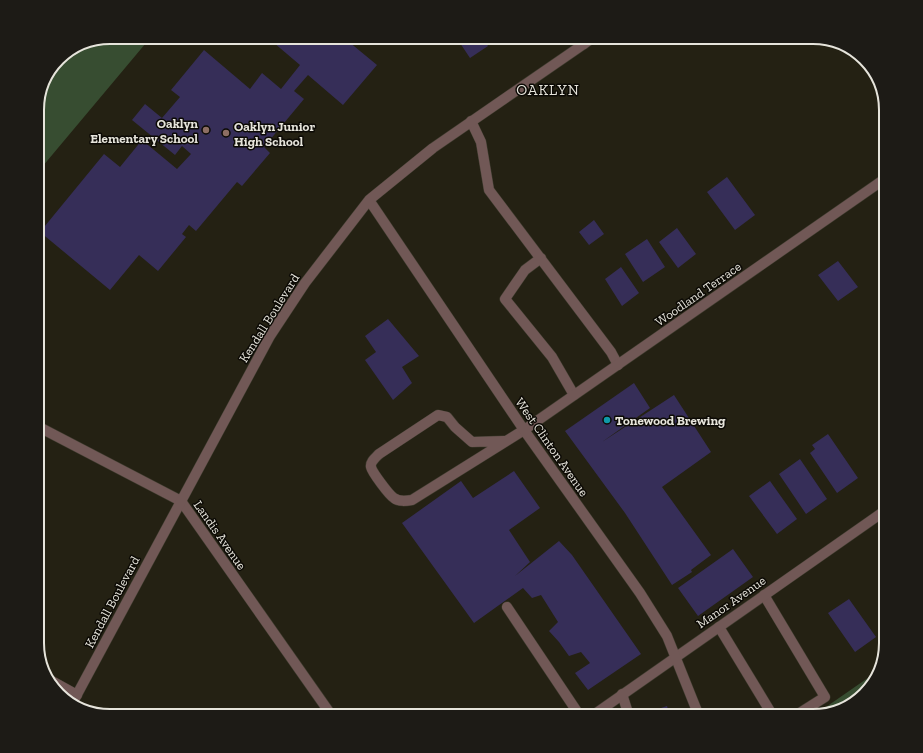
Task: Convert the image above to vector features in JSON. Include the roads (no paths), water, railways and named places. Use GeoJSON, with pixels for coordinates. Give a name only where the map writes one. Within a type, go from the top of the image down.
{"type":"FeatureCollection","features":[{"type":"Feature","properties":{"kind":"street","name":"Kendall Boulevard"},"geometry":{"type":"LineString","coordinates":[[75,698],[270,336],[305,283],[369,200],[433,148],[576,44]]}},
{"type":"Feature","properties":{"kind":"street"},"geometry":{"type":"LineString","coordinates":[[471,121],[481,142],[489,190],[611,352],[618,365]]}},
{"type":"Feature","properties":{"kind":"street","name":"Woodland Terrace"},"geometry":{"type":"LineString","coordinates":[[504,441],[472,442],[455,428],[446,418],[438,415],[379,454],[372,462],[371,468],[383,486],[394,498],[403,501],[412,500],[504,441],[524,430],[879,183]]}},
{"type":"Feature","properties":{"kind":"street","name":"West Clinton Avenue"},"geometry":{"type":"LineString","coordinates":[[369,200],[524,430],[640,593],[667,636],[696,709]]}},
{"type":"Feature","properties":{"kind":"street"},"geometry":{"type":"LineString","coordinates":[[541,258],[525,270],[506,299],[552,357],[574,395]]}},
{"type":"Feature","properties":{"kind":"street","name":"Landis Avenue"},"geometry":{"type":"LineString","coordinates":[[44,430],[181,501],[327,709]]}},
{"type":"Feature","properties":{"kind":"street","name":"Manor Avenue"},"geometry":{"type":"LineString","coordinates":[[602,709],[879,515]]}},
{"type":"Feature","properties":{"kind":"street"},"geometry":{"type":"LineString","coordinates":[[764,596],[825,697],[806,709]]}},
{"type":"Feature","properties":{"kind":"street"},"geometry":{"type":"LineString","coordinates":[[507,607],[575,709]]}},
{"type":"Feature","properties":{"kind":"street"},"geometry":{"type":"LineString","coordinates":[[719,627],[769,709]]}},
{"type":"Feature","properties":{"kind":"street"},"geometry":{"type":"LineString","coordinates":[[622,694],[627,709]]}},
{"type":"Feature","properties":{"kind":"place","name":"Oaklyn Elementary School"},"geometry":{"type":"Point","coordinates":[206,130]}},
{"type":"Feature","properties":{"kind":"place","name":"Oaklyn Junior High School"},"geometry":{"type":"Point","coordinates":[226,133]}},
{"type":"Feature","properties":{"kind":"place","name":"Tonewood Brewing"},"geometry":{"type":"Point","coordinates":[607,420]}},
{"type":"Feature","properties":{"kind":"district","name":"OAKLYN"},"geometry":{"type":"Point","coordinates":[548,90]}}]}
